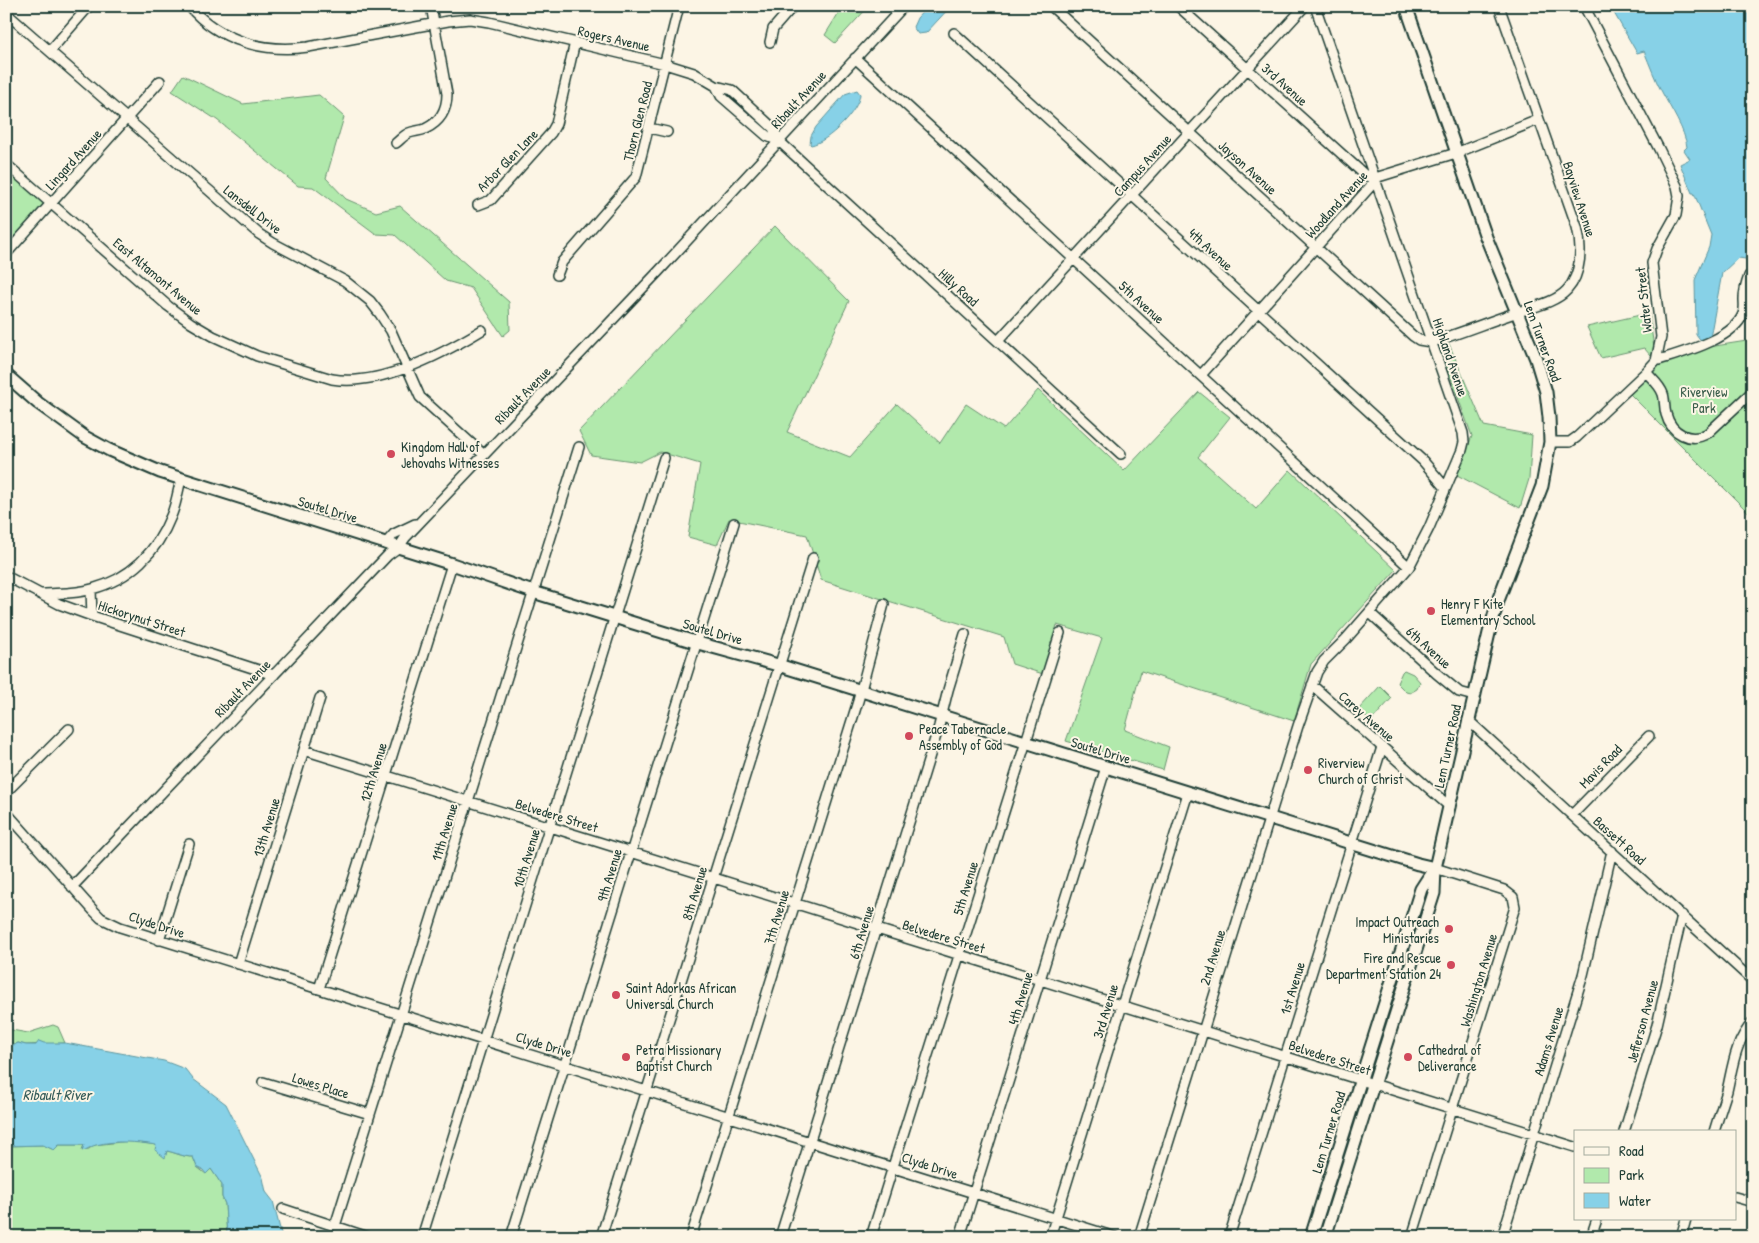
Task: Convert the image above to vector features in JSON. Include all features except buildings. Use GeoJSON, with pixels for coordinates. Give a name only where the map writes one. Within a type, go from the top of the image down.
{"type":"FeatureCollection","features":[{"type":"Feature","properties":{"kind":"main road","name":"Lem Turner Road"},"geometry":{"type":"LineString","coordinates":[[1325,1237],[1434,893],[1435,868],[1489,633],[1499,598],[1542,486],[1550,442],[1546,392],[1536,359],[1486,238],[1406,6]]}},
{"type":"Feature","properties":{"kind":"main road","name":"Soutel Drive"},"geometry":{"type":"LineString","coordinates":[[6,375],[44,408],[85,436],[132,461],[181,479],[452,564],[533,592],[698,643],[778,665],[1435,868]]}},
{"type":"Feature","properties":{"kind":"main road","name":"Lem Turner Road"},"geometry":{"type":"LineString","coordinates":[[1311,1237],[1421,889],[1435,868]]}},
{"type":"Feature","properties":{"kind":"street"},"geometry":{"type":"LineString","coordinates":[[50,51],[89,6]]}},
{"type":"Feature","properties":{"kind":"street","name":"Rogers Avenue"},"geometry":{"type":"LineString","coordinates":[[188,6],[212,27],[230,38],[246,44],[290,50],[434,24],[470,19],[489,22],[666,64],[694,73],[716,86],[732,90],[773,128],[778,141]]}},
{"type":"Feature","properties":{"kind":"street"},"geometry":{"type":"LineString","coordinates":[[396,143],[408,133],[424,130],[432,125],[445,111],[447,94],[431,6]]}},
{"type":"Feature","properties":{"kind":"street","name":"Thorn Glen Road"},"geometry":{"type":"LineString","coordinates":[[557,275],[562,262],[636,177],[650,128],[679,6]]}},
{"type":"Feature","properties":{"kind":"street"},"geometry":{"type":"LineString","coordinates":[[770,42],[773,29],[793,6]]}},
{"type":"Feature","properties":{"kind":"street","name":"Ribault Avenue"},"geometry":{"type":"LineString","coordinates":[[72,886],[388,555],[399,547],[420,522],[659,271],[904,6]]}},
{"type":"Feature","properties":{"kind":"street","name":"Jayson Avenue"},"geometry":{"type":"LineString","coordinates":[[1051,6],[1414,336],[1419,340],[1430,342]]}},
{"type":"Feature","properties":{"kind":"street","name":"3rd Avenue"},"geometry":{"type":"LineString","coordinates":[[1178,6],[1366,176],[1375,178]]}},
{"type":"Feature","properties":{"kind":"street","name":"Campus Avenue"},"geometry":{"type":"LineString","coordinates":[[998,341],[1305,6]]}},
{"type":"Feature","properties":{"kind":"street","name":"Highland Avenue"},"geometry":{"type":"LineString","coordinates":[[1312,686],[1317,672],[1324,661],[1370,613],[1409,568],[1446,488],[1464,442],[1463,433],[1315,6]]}},
{"type":"Feature","properties":{"kind":"street","name":"Bayview Avenue"},"geometry":{"type":"LineString","coordinates":[[1430,342],[1561,296],[1569,288],[1575,276],[1581,251],[1577,227],[1499,6]]}},
{"type":"Feature","properties":{"kind":"street","name":"Water Street"},"geometry":{"type":"LineString","coordinates":[[1584,6],[1677,186],[1679,196],[1676,215],[1657,249],[1652,263],[1660,337],[1656,361]]}},
{"type":"Feature","properties":{"kind":"street","name":"Lansdell Drive"},"geometry":{"type":"LineString","coordinates":[[6,13],[259,234],[336,275],[356,288],[380,314],[391,331],[420,397],[484,455]]}},
{"type":"Feature","properties":{"kind":"street","name":"4th Avenue"},"geometry":{"type":"LineString","coordinates":[[954,33],[1423,461],[1446,488]]}},
{"type":"Feature","properties":{"kind":"street","name":"Arbor Glen Lane"},"geometry":{"type":"LineString","coordinates":[[478,205],[491,200],[551,133],[556,124],[575,42]]}},
{"type":"Feature","properties":{"kind":"street","name":"5th Avenue"},"geometry":{"type":"LineString","coordinates":[[855,58],[1201,374],[1409,568]]}},
{"type":"Feature","properties":{"kind":"street","name":"Lingard Avenue"},"geometry":{"type":"LineString","coordinates":[[6,254],[160,81]]}},
{"type":"Feature","properties":{"kind":"street","name":"Woodland Avenue"},"geometry":{"type":"LineString","coordinates":[[1201,374],[1370,187],[1375,178],[1456,153],[1538,120]]}},
{"type":"Feature","properties":{"kind":"street"},"geometry":{"type":"LineString","coordinates":[[650,128],[667,132]]}},
{"type":"Feature","properties":{"kind":"street","name":"Hilly Road"},"geometry":{"type":"LineString","coordinates":[[778,141],[1121,454]]}},
{"type":"Feature","properties":{"kind":"street","name":"East Altamont Avenue"},"geometry":{"type":"LineString","coordinates":[[6,164],[168,306],[191,323],[235,347],[257,356],[332,379],[343,381],[369,380],[458,345],[482,330]]}},
{"type":"Feature","properties":{"kind":"street"},"geometry":{"type":"LineString","coordinates":[[1550,442],[1570,442],[1577,437],[1656,361],[1706,344],[1725,333],[1737,323],[1744,310],[1745,288],[1749,276]]}},
{"type":"Feature","properties":{"kind":"street"},"geometry":{"type":"LineString","coordinates":[[1646,372],[1658,385],[1663,395],[1665,412],[1669,422],[1678,432],[1689,438],[1699,438],[1708,433],[1753,390]]}},
{"type":"Feature","properties":{"kind":"street","name":"11th Avenue"},"geometry":{"type":"LineString","coordinates":[[335,1226],[579,447]]}},
{"type":"Feature","properties":{"kind":"street","name":"10th Avenue"},"geometry":{"type":"LineString","coordinates":[[422,1237],[664,458]]}},
{"type":"Feature","properties":{"kind":"street"},"geometry":{"type":"LineString","coordinates":[[42,594],[91,590],[114,581],[142,562],[165,531],[172,514],[181,479]]}},
{"type":"Feature","properties":{"kind":"street"},"geometry":{"type":"LineString","coordinates":[[386,543],[394,534],[420,522]]}},
{"type":"Feature","properties":{"kind":"street","name":"9th Avenue"},"geometry":{"type":"LineString","coordinates":[[511,1237],[734,523]]}},
{"type":"Feature","properties":{"kind":"street","name":"8th Avenue"},"geometry":{"type":"LineString","coordinates":[[601,1237],[778,665],[813,558]]}},
{"type":"Feature","properties":{"kind":"street","name":"12th Avenue"},"geometry":{"type":"LineString","coordinates":[[319,989],[452,564]]}},
{"type":"Feature","properties":{"kind":"street","name":"Hickorynut Street"},"geometry":{"type":"LineString","coordinates":[[6,576],[59,604],[274,675]]}},
{"type":"Feature","properties":{"kind":"street"},"geometry":{"type":"LineString","coordinates":[[91,590],[92,616]]}},
{"type":"Feature","properties":{"kind":"street","name":"7th Avenue"},"geometry":{"type":"LineString","coordinates":[[691,1237],[860,691],[884,604]]}},
{"type":"Feature","properties":{"kind":"street","name":"6th Avenue"},"geometry":{"type":"LineString","coordinates":[[1370,613],[1459,692],[1474,696]]}},
{"type":"Feature","properties":{"kind":"street","name":"5th Avenue"},"geometry":{"type":"LineString","coordinates":[[871,1237],[1060,633]]}},
{"type":"Feature","properties":{"kind":"street","name":"6th Avenue"},"geometry":{"type":"LineString","coordinates":[[780,1237],[942,716],[965,634]]}},
{"type":"Feature","properties":{"kind":"street","name":"Carey Avenue"},"geometry":{"type":"LineString","coordinates":[[1312,686],[1450,807]]}},
{"type":"Feature","properties":{"kind":"street","name":"2nd Avenue"},"geometry":{"type":"LineString","coordinates":[[1139,1237],[1312,686]]}},
{"type":"Feature","properties":{"kind":"street","name":"13th Avenue"},"geometry":{"type":"LineString","coordinates":[[238,964],[320,698]]}},
{"type":"Feature","properties":{"kind":"street","name":"Bassett Road"},"geometry":{"type":"LineString","coordinates":[[1468,720],[1753,981]]}},
{"type":"Feature","properties":{"kind":"street"},"geometry":{"type":"LineString","coordinates":[[6,792],[69,729]]}},
{"type":"Feature","properties":{"kind":"street","name":"Mavis Road"},"geometry":{"type":"LineString","coordinates":[[1572,815],[1649,736]]}},
{"type":"Feature","properties":{"kind":"street","name":"1st Avenue"},"geometry":{"type":"LineString","coordinates":[[1229,1237],[1382,747]]}},
{"type":"Feature","properties":{"kind":"street","name":"Belvedere Street"},"geometry":{"type":"LineString","coordinates":[[304,750],[1574,1147]]}},
{"type":"Feature","properties":{"kind":"street","name":"4th Avenue"},"geometry":{"type":"LineString","coordinates":[[960,1237],[1106,767]]}},
{"type":"Feature","properties":{"kind":"street","name":"3rd Avenue"},"geometry":{"type":"LineString","coordinates":[[1050,1237],[1188,793]]}},
{"type":"Feature","properties":{"kind":"street","name":"Clyde Drive"},"geometry":{"type":"LineString","coordinates":[[6,812],[93,910],[110,923],[159,940],[1115,1237]]}},
{"type":"Feature","properties":{"kind":"street"},"geometry":{"type":"LineString","coordinates":[[159,940],[189,844]]}},
{"type":"Feature","properties":{"kind":"street","name":"Adams Avenue"},"geometry":{"type":"LineString","coordinates":[[1502,1237],[1583,975],[1612,851]]}},
{"type":"Feature","properties":{"kind":"street","name":"Washington Avenue"},"geometry":{"type":"LineString","coordinates":[[1412,1237],[1515,907],[1515,902],[1509,893],[1504,890],[1435,868]]}},
{"type":"Feature","properties":{"kind":"street","name":"Jefferson Avenue"},"geometry":{"type":"LineString","coordinates":[[1625,1130],[1657,1025],[1682,915]]}},
{"type":"Feature","properties":{"kind":"street"},"geometry":{"type":"LineString","coordinates":[[1715,1130],[1727,1091],[1736,1048],[1742,1036],[1753,1022]]}},
{"type":"Feature","properties":{"kind":"street","name":"Lowes Place"},"geometry":{"type":"LineString","coordinates":[[263,1082],[370,1114]]}},
{"type":"Feature","properties":{"kind":"street"},"geometry":{"type":"LineString","coordinates":[[1736,1197],[1753,1202]]}},
{"type":"Feature","properties":{"kind":"street"},"geometry":{"type":"LineString","coordinates":[[282,1209],[368,1237]]}},
{"type":"Feature","properties":{"kind":"street"},"geometry":{"type":"LineString","coordinates":[[1592,1237],[1597,1220]]}},
{"type":"Feature","properties":{"kind":"street"},"geometry":{"type":"LineString","coordinates":[[1681,1237],[1686,1220]]}},
{"type":"Feature","properties":{"kind":"green space"},"geometry":{"type":"Polygon","coordinates":[[[843,6],[869,6],[835,43],[825,35],[843,6]]]}},
{"type":"Feature","properties":{"kind":"green space"},"geometry":{"type":"Polygon","coordinates":[[[183,75],[243,104],[319,95],[344,117],[326,178],[346,199],[376,212],[400,206],[509,302],[510,330],[503,336],[471,288],[446,281],[395,235],[376,234],[313,187],[298,186],[217,120],[172,91],[183,75]]]}},
{"type":"Feature","properties":{"kind":"green space"},"geometry":{"type":"Polygon","coordinates":[[[6,169],[46,204],[6,248],[6,169]]]}},
{"type":"Feature","properties":{"kind":"green space"},"geometry":{"type":"Polygon","coordinates":[[[775,226],[849,301],[787,432],[850,457],[897,404],[940,443],[966,404],[1004,429],[1038,390],[1124,471],[1199,392],[1230,417],[1198,457],[1256,509],[1290,470],[1396,570],[1311,664],[1294,721],[1141,671],[1125,730],[1169,747],[1163,770],[1066,741],[1102,638],[1057,625],[1043,674],[1012,664],[1004,637],[821,580],[807,535],[729,519],[717,545],[688,537],[700,464],[660,452],[640,462],[591,455],[579,431],[775,226]]]}},
{"type":"Feature","properties":{"kind":"green space"},"geometry":{"type":"Polygon","coordinates":[[[1649,313],[1654,348],[1651,356],[1644,348],[1601,358],[1587,327],[1649,313]]]}},
{"type":"Feature","properties":{"kind":"green space","name":"Riverview Park"},"geometry":{"type":"Polygon","coordinates":[[[1753,340],[1753,517],[1629,393],[1671,353],[1753,340]]]}},
{"type":"Feature","properties":{"kind":"green space"},"geometry":{"type":"Polygon","coordinates":[[[1449,344],[1484,426],[1532,435],[1529,479],[1520,508],[1457,475],[1472,436],[1440,348],[1449,344]]]}},
{"type":"Feature","properties":{"kind":"green space"},"geometry":{"type":"Polygon","coordinates":[[[1404,670],[1413,674],[1420,682],[1417,689],[1410,693],[1406,692],[1397,683],[1404,670]]]}},
{"type":"Feature","properties":{"kind":"green space"},"geometry":{"type":"Polygon","coordinates":[[[1380,686],[1392,698],[1371,721],[1358,710],[1380,686]]]}},
{"type":"Feature","properties":{"kind":"green space"},"geometry":{"type":"Polygon","coordinates":[[[53,1025],[58,1027],[65,1043],[26,1045],[18,1043],[14,1045],[6,1041],[6,1029],[28,1033],[53,1025]]]}},
{"type":"Feature","properties":{"kind":"green space"},"geometry":{"type":"Polygon","coordinates":[[[130,1141],[156,1145],[165,1157],[167,1151],[193,1157],[197,1167],[206,1174],[211,1169],[222,1185],[227,1237],[6,1237],[6,1146],[44,1145],[54,1150],[59,1145],[84,1145],[82,1150],[89,1149],[94,1145],[130,1141]]]}},
{"type":"Feature","properties":{"kind":"water"},"geometry":{"type":"Polygon","coordinates":[[[928,6],[951,6],[926,33],[918,34],[913,27],[917,18],[928,6]]]}},
{"type":"Feature","properties":{"kind":"water"},"geometry":{"type":"Polygon","coordinates":[[[1610,6],[1753,6],[1753,260],[1738,258],[1722,273],[1710,338],[1702,342],[1696,334],[1695,280],[1709,247],[1711,235],[1680,164],[1690,159],[1684,150],[1687,147],[1686,140],[1644,51],[1637,53],[1610,6]]]}},
{"type":"Feature","properties":{"kind":"water"},"geometry":{"type":"Polygon","coordinates":[[[857,90],[860,94],[858,101],[849,117],[826,138],[811,145],[811,136],[816,127],[845,94],[857,90]]]}},
{"type":"Feature","properties":{"kind":"water","name":"Ribault River"},"geometry":{"type":"Polygon","coordinates":[[[6,1041],[14,1045],[18,1043],[36,1045],[39,1041],[44,1043],[65,1043],[164,1061],[185,1069],[193,1079],[226,1104],[263,1178],[266,1192],[273,1201],[282,1237],[227,1237],[222,1185],[211,1169],[206,1174],[197,1167],[193,1157],[167,1151],[165,1158],[155,1150],[156,1145],[134,1142],[104,1143],[82,1151],[84,1145],[59,1145],[54,1150],[43,1145],[6,1146],[6,1041]]]}},
{"type":"Feature","properties":{"kind":"place","name":"Kingdom Hall of Jehovahs Witnesses"},"geometry":{"type":"Point","coordinates":[391,454]}},
{"type":"Feature","properties":{"kind":"place","name":"Henry F Kite Elementary School"},"geometry":{"type":"Point","coordinates":[1431,611]}},
{"type":"Feature","properties":{"kind":"place","name":"Peace Tabernacle Assembly of God"},"geometry":{"type":"Point","coordinates":[909,736]}},
{"type":"Feature","properties":{"kind":"place","name":"Riverview Church of Christ"},"geometry":{"type":"Point","coordinates":[1308,770]}},
{"type":"Feature","properties":{"kind":"place","name":"Impact Outreach Ministaries"},"geometry":{"type":"Point","coordinates":[1449,929]}},
{"type":"Feature","properties":{"kind":"place","name":"Fire and Rescue Department Station 24"},"geometry":{"type":"Point","coordinates":[1451,965]}},
{"type":"Feature","properties":{"kind":"place","name":"Saint Adorkas African Universal Church"},"geometry":{"type":"Point","coordinates":[616,995]}},
{"type":"Feature","properties":{"kind":"place","name":"Petra Missionary Baptist Church"},"geometry":{"type":"Point","coordinates":[626,1057]}},
{"type":"Feature","properties":{"kind":"place","name":"Cathedral of Deliverance"},"geometry":{"type":"Point","coordinates":[1408,1057]}}]}
